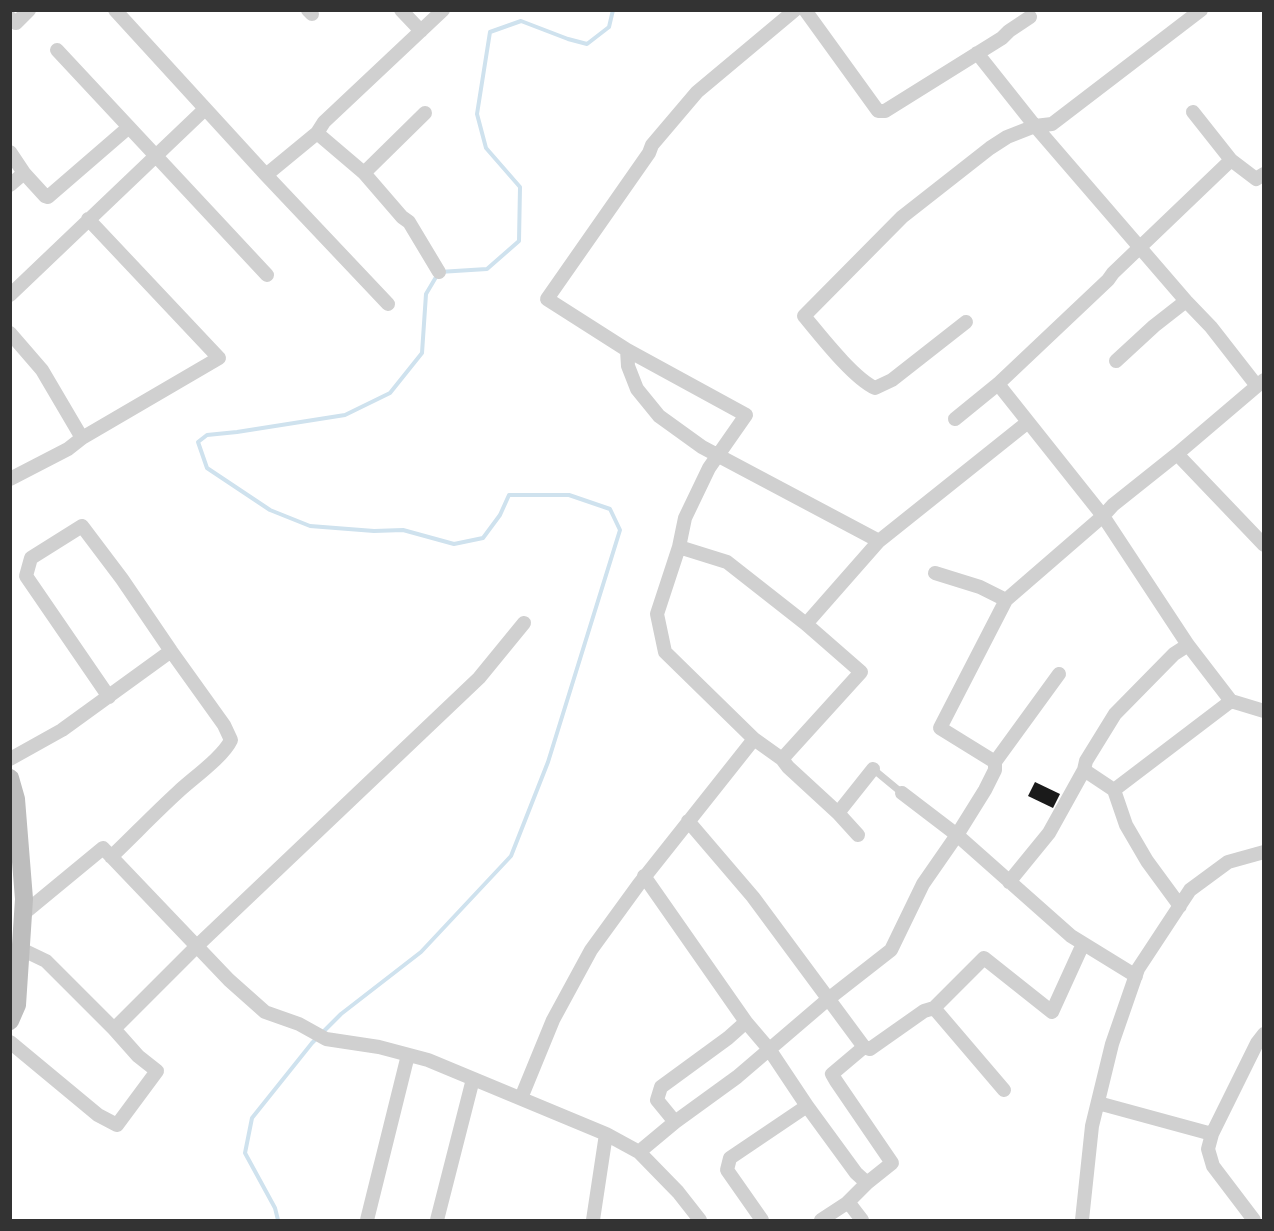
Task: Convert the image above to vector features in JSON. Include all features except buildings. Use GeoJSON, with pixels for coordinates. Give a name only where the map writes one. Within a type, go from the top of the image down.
{"type":"FeatureCollection","features":[{"type":"Feature","properties":{"kind":"street"},"geometry":{"type":"LineString","coordinates":[[10,18],[16,23],[29,10]]}},
{"type":"Feature","properties":{"kind":"street"},"geometry":{"type":"LineString","coordinates":[[115,10],[388,304]]}},
{"type":"Feature","properties":{"kind":"street"},"geometry":{"type":"LineString","coordinates":[[401,10],[421,31]]}},
{"type":"Feature","properties":{"kind":"street"},"geometry":{"type":"LineString","coordinates":[[266,175],[317,133],[324,122],[443,10]]}},
{"type":"Feature","properties":{"kind":"street"},"geometry":{"type":"LineString","coordinates":[[795,10],[697,92],[652,145],[649,153],[547,298],[627,350],[746,415],[709,468],[685,518],[679,547],[657,614],[665,652],[753,739],[782,759],[858,835]]}},
{"type":"Feature","properties":{"kind":"street"},"geometry":{"type":"LineString","coordinates":[[805,10],[878,111],[885,111],[1002,38],[1030,17]]}},
{"type":"Feature","properties":{"kind":"street"},"geometry":{"type":"LineString","coordinates":[[966,322],[892,380],[875,387],[855,373],[804,316],[902,217],[990,147],[1007,137],[1035,126],[1052,124],[1201,10]]}},
{"type":"Feature","properties":{"kind":"street"},"geometry":{"type":"LineString","coordinates":[[57,50],[267,275]]}},
{"type":"Feature","properties":{"kind":"street"},"geometry":{"type":"LineString","coordinates":[[977,53],[1035,126],[1260,383],[1113,504],[1103,516],[1006,600],[940,728],[995,762]]}},
{"type":"Feature","properties":{"kind":"street"},"geometry":{"type":"LineString","coordinates":[[10,295],[205,109]]}},
{"type":"Feature","properties":{"kind":"street"},"geometry":{"type":"LineString","coordinates":[[1193,112],[1231,160],[1256,178],[1263,174]]}},
{"type":"Feature","properties":{"kind":"street"},"geometry":{"type":"LineString","coordinates":[[364,173],[425,113]]}},
{"type":"Feature","properties":{"kind":"street"},"geometry":{"type":"LineString","coordinates":[[10,152],[24,173],[48,197],[129,127]]}},
{"type":"Feature","properties":{"kind":"street"},"geometry":{"type":"LineString","coordinates":[[317,133],[364,173],[409,222],[439,272]]}},
{"type":"Feature","properties":{"kind":"street"},"geometry":{"type":"LineString","coordinates":[[954,419],[998,384],[1231,160]]}},
{"type":"Feature","properties":{"kind":"street"},"geometry":{"type":"LineString","coordinates":[[10,185],[24,173]]}},
{"type":"Feature","properties":{"kind":"street"},"geometry":{"type":"LineString","coordinates":[[12,474],[68,449],[82,438],[219,358],[88,219]]}},
{"type":"Feature","properties":{"kind":"street"},"geometry":{"type":"LineString","coordinates":[[1116,361],[1154,326],[1186,301]]}},
{"type":"Feature","properties":{"kind":"street"},"geometry":{"type":"LineString","coordinates":[[10,333],[42,370],[82,438]]}},
{"type":"Feature","properties":{"kind":"street"},"geometry":{"type":"LineString","coordinates":[[627,350],[628,366],[637,389],[659,416],[702,447],[879,541]]}},
{"type":"Feature","properties":{"kind":"street"},"geometry":{"type":"LineString","coordinates":[[998,384],[1103,516],[1188,645],[1231,700],[1263,711]]}},
{"type":"Feature","properties":{"kind":"street"},"geometry":{"type":"LineString","coordinates":[[806,624],[879,541],[1028,422]]}},
{"type":"Feature","properties":{"kind":"street"},"geometry":{"type":"LineString","coordinates":[[1177,453],[1263,545]]}},
{"type":"Feature","properties":{"kind":"street"},"geometry":{"type":"LineString","coordinates":[[109,697],[26,576],[31,558],[82,526],[224,725],[231,740],[220,755],[111,857]]}},
{"type":"Feature","properties":{"kind":"street"},"geometry":{"type":"LineString","coordinates":[[679,547],[727,562],[806,624],[861,672],[782,759]]}},
{"type":"Feature","properties":{"kind":"street"},"geometry":{"type":"LineString","coordinates":[[935,573],[980,587],[1006,600]]}},
{"type":"Feature","properties":{"kind":"street"},"geometry":{"type":"LineString","coordinates":[[114,1029],[197,946],[478,678],[524,623]]}},
{"type":"Feature","properties":{"kind":"street"},"geometry":{"type":"LineString","coordinates":[[1009,882],[1049,833],[1084,770],[1086,761],[1115,714],[1174,654],[1188,645]]}},
{"type":"Feature","properties":{"kind":"street"},"geometry":{"type":"LineString","coordinates":[[10,759],[62,730],[171,651]]}},
{"type":"Feature","properties":{"kind":"street"},"geometry":{"type":"LineString","coordinates":[[639,1152],[675,1122],[737,1077],[827,1000],[891,950],[923,884],[985,790],[995,770],[995,762],[1059,674]]}},
{"type":"Feature","properties":{"kind":"street"},"geometry":{"type":"LineString","coordinates":[[1114,790],[1231,700]]}},
{"type":"Feature","properties":{"kind":"street"},"geometry":{"type":"LineString","coordinates":[[521,1098],[554,1020],[591,950],[645,876],[753,739]]}},
{"type":"Feature","properties":{"kind":"street"},"geometry":{"type":"LineString","coordinates":[[838,813],[873,769]]}},
{"type":"Feature","properties":{"kind":"street"},"geometry":{"type":"LineString","coordinates":[[1084,770],[1114,790],[1126,825],[1147,861],[1179,906]]}},
{"type":"Feature","properties":{"kind":"street"},"geometry":{"type":"LineString","coordinates":[[10,778],[16,799],[24,899],[19,932],[17,1005],[10,1021]]}},
{"type":"Feature","properties":{"kind":"street"},"geometry":{"type":"LineString","coordinates":[[902,794],[957,835],[1071,936],[1136,976]]}},
{"type":"Feature","properties":{"kind":"street"},"geometry":{"type":"LineString","coordinates":[[688,821],[753,897],[864,1047],[870,1049],[924,1011],[934,1008],[984,958],[1052,1012],[1083,944]]}},
{"type":"Feature","properties":{"kind":"street"},"geometry":{"type":"LineString","coordinates":[[19,932],[103,848],[229,980],[265,1012],[299,1024],[326,1039],[379,1047],[428,1060],[606,1134],[639,1152],[678,1191],[699,1221]]}},
{"type":"Feature","properties":{"kind":"street"},"geometry":{"type":"LineString","coordinates":[[1082,1221],[1092,1126],[1112,1044],[1138,969],[1190,890],[1228,862],[1263,852]]}},
{"type":"Feature","properties":{"kind":"street"},"geometry":{"type":"LineString","coordinates":[[645,876],[746,1022],[769,1049],[856,1173],[867,1183]]}},
{"type":"Feature","properties":{"kind":"street"},"geometry":{"type":"LineString","coordinates":[[10,1042],[98,1115],[117,1125],[157,1071],[138,1056],[19,932]]}},
{"type":"Feature","properties":{"kind":"street"},"geometry":{"type":"LineString","coordinates":[[934,1008],[1004,1090]]}},
{"type":"Feature","properties":{"kind":"street"},"geometry":{"type":"LineString","coordinates":[[675,1122],[657,1100],[661,1087],[746,1022]]}},
{"type":"Feature","properties":{"kind":"street"},"geometry":{"type":"LineString","coordinates":[[1254,1221],[1213,1166],[1208,1149],[1212,1134],[1263,1034]]}},
{"type":"Feature","properties":{"kind":"street"},"geometry":{"type":"LineString","coordinates":[[821,1221],[847,1203],[892,1162],[832,1074],[864,1047]]}},
{"type":"Feature","properties":{"kind":"street"},"geometry":{"type":"LineString","coordinates":[[367,1221],[408,1055]]}},
{"type":"Feature","properties":{"kind":"street"},"geometry":{"type":"LineString","coordinates":[[437,1221],[473,1079]]}},
{"type":"Feature","properties":{"kind":"street"},"geometry":{"type":"LineString","coordinates":[[1098,1103],[1212,1134]]}},
{"type":"Feature","properties":{"kind":"street"},"geometry":{"type":"LineString","coordinates":[[762,1221],[727,1170],[730,1158],[807,1106]]}},
{"type":"Feature","properties":{"kind":"street"},"geometry":{"type":"LineString","coordinates":[[593,1221],[606,1134]]}},
{"type":"Feature","properties":{"kind":"street"},"geometry":{"type":"LineString","coordinates":[[847,1203],[862,1221]]}},
{"type":"Feature","properties":{"kind":"lane"},"geometry":{"type":"LineString","coordinates":[[873,769],[902,794]]}},
{"type":"Feature","properties":{"kind":"waterway"},"geometry":{"type":"LineString","coordinates":[[278,1220],[275,1208],[245,1153],[252,1118],[312,1043],[341,1014],[421,952],[511,856],[548,762],[620,530],[610,509],[569,495],[509,495],[500,515],[483,538],[454,544],[403,530],[374,531],[310,526],[270,510],[207,468],[198,442],[207,435],[345,415],[390,393],[422,353],[426,294],[439,272],[487,269],[519,241],[520,187],[486,148],[477,114],[490,32],[521,21],[587,44],[609,27],[613,10]]}}]}
